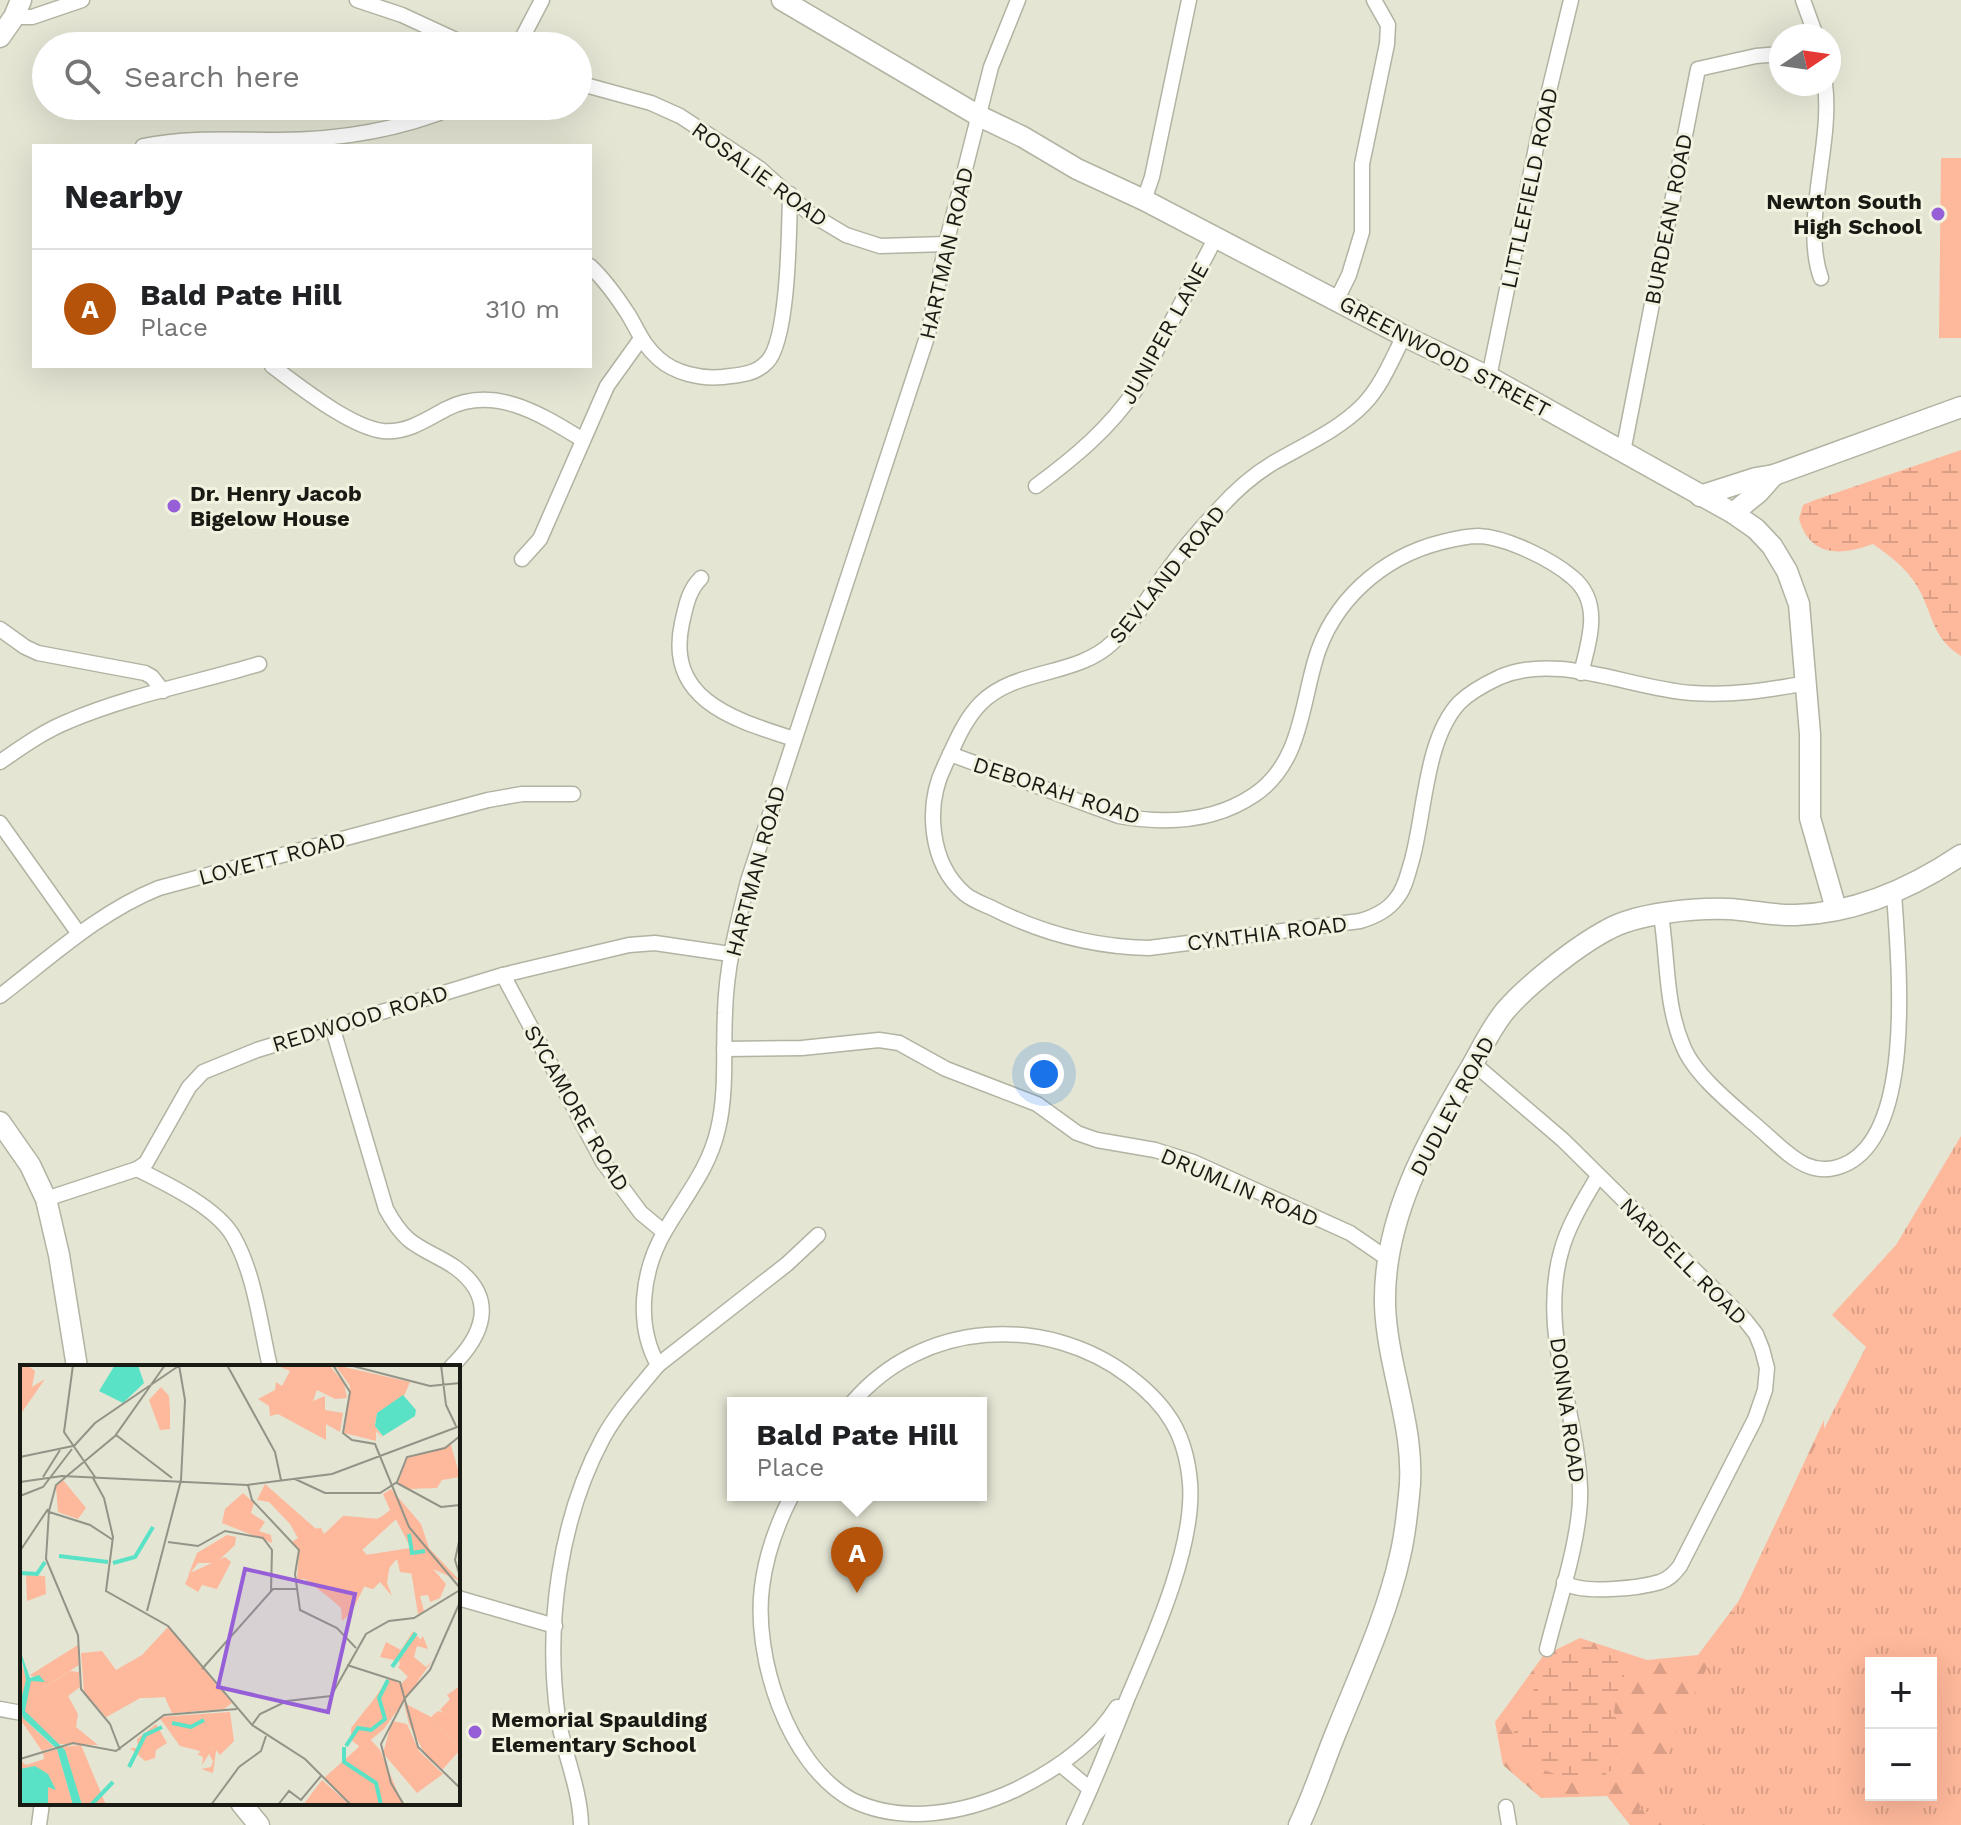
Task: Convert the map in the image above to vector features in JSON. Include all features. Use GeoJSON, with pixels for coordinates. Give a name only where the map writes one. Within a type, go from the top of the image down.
{"type":"FeatureCollection","features":[{"type":"Feature","properties":{"kind":"street"},"geometry":{"type":"LineString","coordinates":[[0,37],[18,9],[34,17],[82,0]]}},
{"type":"Feature","properties":{"kind":"street"},"geometry":{"type":"LineString","coordinates":[[357,0],[402,15],[439,32]]}},
{"type":"Feature","properties":{"kind":"street"},"geometry":{"type":"LineString","coordinates":[[525,32],[542,0]]}},
{"type":"Feature","properties":{"kind":"street","name":"GREENWOOD STREET"},"geometry":{"type":"LineString","coordinates":[[782,0],[979,116],[1023,137],[1077,169],[1144,200],[1489,377],[1733,513],[1756,529],[1772,546],[1787,571],[1799,604],[1807,683],[1810,818],[1836,909]]}},
{"type":"Feature","properties":{"kind":"street","name":"HARTMAN ROAD"},"geometry":{"type":"LineString","coordinates":[[658,1365],[650,1350],[643,1313],[646,1285],[664,1232],[706,1166],[719,1128],[730,954],[748,881],[928,334],[946,244],[991,67],[1018,0]]}},
{"type":"Feature","properties":{"kind":"street"},"geometry":{"type":"LineString","coordinates":[[1144,200],[1152,177],[1189,0]]}},
{"type":"Feature","properties":{"kind":"street"},"geometry":{"type":"LineString","coordinates":[[1337,299],[1349,275],[1362,232],[1362,164],[1387,44],[1388,25],[1374,0]]}},
{"type":"Feature","properties":{"kind":"street","name":"LITTLEFIELD ROAD"},"geometry":{"type":"LineString","coordinates":[[1489,377],[1540,128],[1571,0]]}},
{"type":"Feature","properties":{"kind":"street"},"geometry":{"type":"LineString","coordinates":[[1803,0],[1812,24]]}},
{"type":"Feature","properties":{"kind":"street","name":"BURDEAN ROAD"},"geometry":{"type":"LineString","coordinates":[[1623,452],[1698,69],[1769,55]]}},
{"type":"Feature","properties":{"kind":"street","name":"ROSALIE ROAD"},"geometry":{"type":"LineString","coordinates":[[592,87],[651,103],[680,116],[747,160],[809,213],[846,235],[880,246],[946,244]]}},
{"type":"Feature","properties":{"kind":"street"},"geometry":{"type":"LineString","coordinates":[[1821,278],[1813,257],[1823,155],[1825,96]]}},
{"type":"Feature","properties":{"kind":"street"},"geometry":{"type":"LineString","coordinates":[[160,144],[202,139],[358,141],[417,120]]}},
{"type":"Feature","properties":{"kind":"street"},"geometry":{"type":"LineString","coordinates":[[277,140],[289,144]]}},
{"type":"Feature","properties":{"kind":"street"},"geometry":{"type":"LineString","coordinates":[[592,268],[603,278],[630,317],[640,340],[661,361],[688,375],[712,378],[759,370],[770,359],[779,332],[786,285],[790,194]]}},
{"type":"Feature","properties":{"kind":"street","name":"JUNIPER LANE"},"geometry":{"type":"LineString","coordinates":[[1036,486],[1124,408],[1215,239]]}},
{"type":"Feature","properties":{"kind":"street","name":"SEVLAND ROAD"},"geometry":{"type":"LineString","coordinates":[[950,754],[967,719],[999,689],[1104,651],[1228,500],[1270,465],[1345,420],[1365,403],[1379,384],[1404,336]]}},
{"type":"Feature","properties":{"kind":"street"},"geometry":{"type":"LineString","coordinates":[[522,559],[540,539],[607,386],[640,340]]}},
{"type":"Feature","properties":{"kind":"street"},"geometry":{"type":"LineString","coordinates":[[275,368],[318,400],[363,425],[384,431],[421,425],[466,401],[489,400],[513,404],[539,414],[583,440]]}},
{"type":"Feature","properties":{"kind":"street"},"geometry":{"type":"LineString","coordinates":[[1700,496],[1774,475],[1961,407]]}},
{"type":"Feature","properties":{"kind":"street"},"geometry":{"type":"LineString","coordinates":[[1733,513],[1774,475]]}},
{"type":"Feature","properties":{"kind":"street","name":"DEBORAH ROAD"},"geometry":{"type":"LineString","coordinates":[[950,754],[1119,816],[1148,821],[1178,820],[1225,811],[1254,795],[1273,779],[1286,760],[1301,722],[1318,650],[1345,601],[1389,564],[1428,546],[1466,537],[1493,538],[1516,546],[1574,578],[1585,592],[1592,617],[1581,673]]}},
{"type":"Feature","properties":{"kind":"street"},"geometry":{"type":"LineString","coordinates":[[701,578],[689,593],[679,637],[685,677],[712,707],[741,722],[794,739]]}},
{"type":"Feature","properties":{"kind":"street"},"geometry":{"type":"LineString","coordinates":[[0,629],[38,653],[145,673],[163,691]]}},
{"type":"Feature","properties":{"kind":"street"},"geometry":{"type":"LineString","coordinates":[[0,762],[68,721],[259,664]]}},
{"type":"Feature","properties":{"kind":"street","name":"CYNTHIA ROAD"},"geometry":{"type":"LineString","coordinates":[[950,754],[937,781],[932,822],[943,863],[966,895],[1010,917],[1082,941],[1116,947],[1149,948],[1360,921],[1374,917],[1387,908],[1397,898],[1405,882],[1434,754],[1449,718],[1459,703],[1478,688],[1526,669],[1552,668],[1690,693],[1727,694],[1807,683]]}},
{"type":"Feature","properties":{"kind":"street","name":"LOVETT ROAD"},"geometry":{"type":"LineString","coordinates":[[0,996],[79,934],[125,904],[159,888],[488,800],[522,794],[573,794]]}},
{"type":"Feature","properties":{"kind":"street"},"geometry":{"type":"LineString","coordinates":[[0,823],[79,934]]}},
{"type":"Feature","properties":{"kind":"street","name":"DUDLEY ROAD"},"geometry":{"type":"LineString","coordinates":[[1299,1825],[1360,1675],[1400,1555],[1410,1490],[1409,1453],[1387,1340],[1385,1304],[1388,1259],[1414,1171],[1435,1127],[1504,1012],[1566,959],[1608,929],[1626,922],[1661,915],[1730,909],[1801,915],[1836,909],[1875,901],[1894,893],[1961,855]]}},
{"type":"Feature","properties":{"kind":"street"},"geometry":{"type":"LineString","coordinates":[[1661,915],[1671,1010],[1683,1048],[1718,1090],[1778,1145],[1801,1165],[1820,1171],[1836,1169],[1863,1152],[1875,1134],[1896,1069],[1900,1041],[1894,893]]}},
{"type":"Feature","properties":{"kind":"street","name":"REDWOOD ROAD"},"geometry":{"type":"LineString","coordinates":[[137,1169],[153,1154],[189,1087],[203,1072],[257,1050],[503,975],[629,945],[655,943],[730,954]]}},
{"type":"Feature","properties":{"kind":"street","name":"SYCAMORE ROAD"},"geometry":{"type":"LineString","coordinates":[[503,975],[603,1162],[641,1213],[664,1232]]}},
{"type":"Feature","properties":{"kind":"street"},"geometry":{"type":"LineString","coordinates":[[332,1026],[386,1209],[410,1241],[455,1267],[472,1281],[478,1292],[481,1307],[478,1335],[469,1350],[453,1365]]}},
{"type":"Feature","properties":{"kind":"street","name":"DRUMLIN ROAD"},"geometry":{"type":"LineString","coordinates":[[724,1049],[802,1048],[879,1040],[899,1043],[946,1069],[1037,1104],[1077,1133],[1097,1140],[1155,1150],[1193,1162],[1350,1233],[1388,1259]]}},
{"type":"Feature","properties":{"kind":"street","name":"NARDELL ROAD"},"geometry":{"type":"LineString","coordinates":[[1473,1063],[1563,1140],[1745,1320],[1756,1334],[1767,1368],[1765,1390],[1755,1419],[1680,1566],[1671,1577],[1658,1583],[1598,1590],[1569,1586],[1564,1582]]}},
{"type":"Feature","properties":{"kind":"street"},"geometry":{"type":"LineString","coordinates":[[0,1122],[30,1165],[46,1199],[59,1255],[77,1365]]}},
{"type":"Feature","properties":{"kind":"street"},"geometry":{"type":"LineString","coordinates":[[46,1199],[137,1169],[205,1208],[232,1234],[246,1266],[270,1365]]}},
{"type":"Feature","properties":{"kind":"street","name":"DONNA ROAD"},"geometry":{"type":"LineString","coordinates":[[1547,1649],[1579,1515],[1580,1489],[1557,1345],[1554,1307],[1556,1276],[1561,1251],[1577,1212],[1598,1176]]}},
{"type":"Feature","properties":{"kind":"street"},"geometry":{"type":"LineString","coordinates":[[581,1825],[577,1794],[558,1720],[553,1676],[564,1539],[584,1478],[604,1436],[658,1365],[787,1264],[818,1235]]}},
{"type":"Feature","properties":{"kind":"street"},"geometry":{"type":"LineString","coordinates":[[858,1397],[873,1383],[924,1349],[952,1339],[1016,1334],[1064,1341],[1118,1368],[1148,1391],[1171,1416],[1186,1453],[1190,1497],[1179,1559],[1163,1613],[1074,1825]]}},
{"type":"Feature","properties":{"kind":"street"},"geometry":{"type":"LineString","coordinates":[[789,1501],[768,1552],[761,1590],[768,1674],[786,1724],[811,1763],[850,1800],[874,1810],[929,1815],[991,1801],[1028,1784],[1090,1741],[1108,1721],[1138,1673]]}},
{"type":"Feature","properties":{"kind":"street"},"geometry":{"type":"LineString","coordinates":[[460,1599],[555,1626]]}},
{"type":"Feature","properties":{"kind":"street"},"geometry":{"type":"LineString","coordinates":[[0,1709],[20,1713]]}},
{"type":"Feature","properties":{"kind":"street"},"geometry":{"type":"LineString","coordinates":[[1060,1764],[1090,1789]]}},
{"type":"Feature","properties":{"kind":"street"},"geometry":{"type":"LineString","coordinates":[[39,1825],[42,1805]]}},
{"type":"Feature","properties":{"kind":"street"},"geometry":{"type":"LineString","coordinates":[[243,1805],[259,1825]]}},
{"type":"Feature","properties":{"kind":"street"},"geometry":{"type":"LineString","coordinates":[[1506,1807],[1509,1825]]}},
{"type":"Feature","properties":{"kind":"green space"},"geometry":{"type":"Polygon","coordinates":[[[1941,158],[1961,158],[1961,338],[1939,338],[1941,158]]]}},
{"type":"Feature","properties":{"kind":"green space"},"geometry":{"type":"Polygon","coordinates":[[[1961,450],[1961,656],[1940,636],[1917,585],[1894,560],[1873,544],[1838,551],[1819,547],[1811,541],[1799,519],[1803,505],[1961,450]]]}},
{"type":"Feature","properties":{"kind":"green space"},"geometry":{"type":"Polygon","coordinates":[[[1961,1136],[1961,1825],[1706,1825],[1639,1810],[1776,1523],[1866,1347],[1832,1315],[1896,1245],[1961,1136]]]}},
{"type":"Feature","properties":{"kind":"green space"},"geometry":{"type":"Polygon","coordinates":[[[1824,1420],[1828,1434],[1790,1825],[1630,1825],[1607,1796],[1541,1798],[1503,1765],[1495,1722],[1543,1656],[1580,1638],[1647,1660],[1698,1655],[1741,1598],[1824,1420]]]}},
{"type":"Feature","properties":{"kind":"green space"},"geometry":{"type":"Polygon","coordinates":[[[1574,1645],[1604,1652],[1617,1660],[1626,1671],[1614,1712],[1627,1753],[1612,1770],[1592,1780],[1571,1779],[1535,1766],[1511,1745],[1519,1718],[1534,1689],[1553,1663],[1574,1645]]]}},
{"type":"Feature","properties":{"kind":"place","name":"Newton South High School"},"geometry":{"type":"Point","coordinates":[1938,214]}},
{"type":"Feature","properties":{"kind":"place","name":"Dr. Henry Jacob Bigelow House"},"geometry":{"type":"Point","coordinates":[174,506]}},
{"type":"Feature","properties":{"kind":"place","name":"Bald Pate Hill"},"geometry":{"type":"Point","coordinates":[857,1593]}},
{"type":"Feature","properties":{"kind":"place","name":"Memorial Spaulding Elementary School"},"geometry":{"type":"Point","coordinates":[475,1732]}}]}
